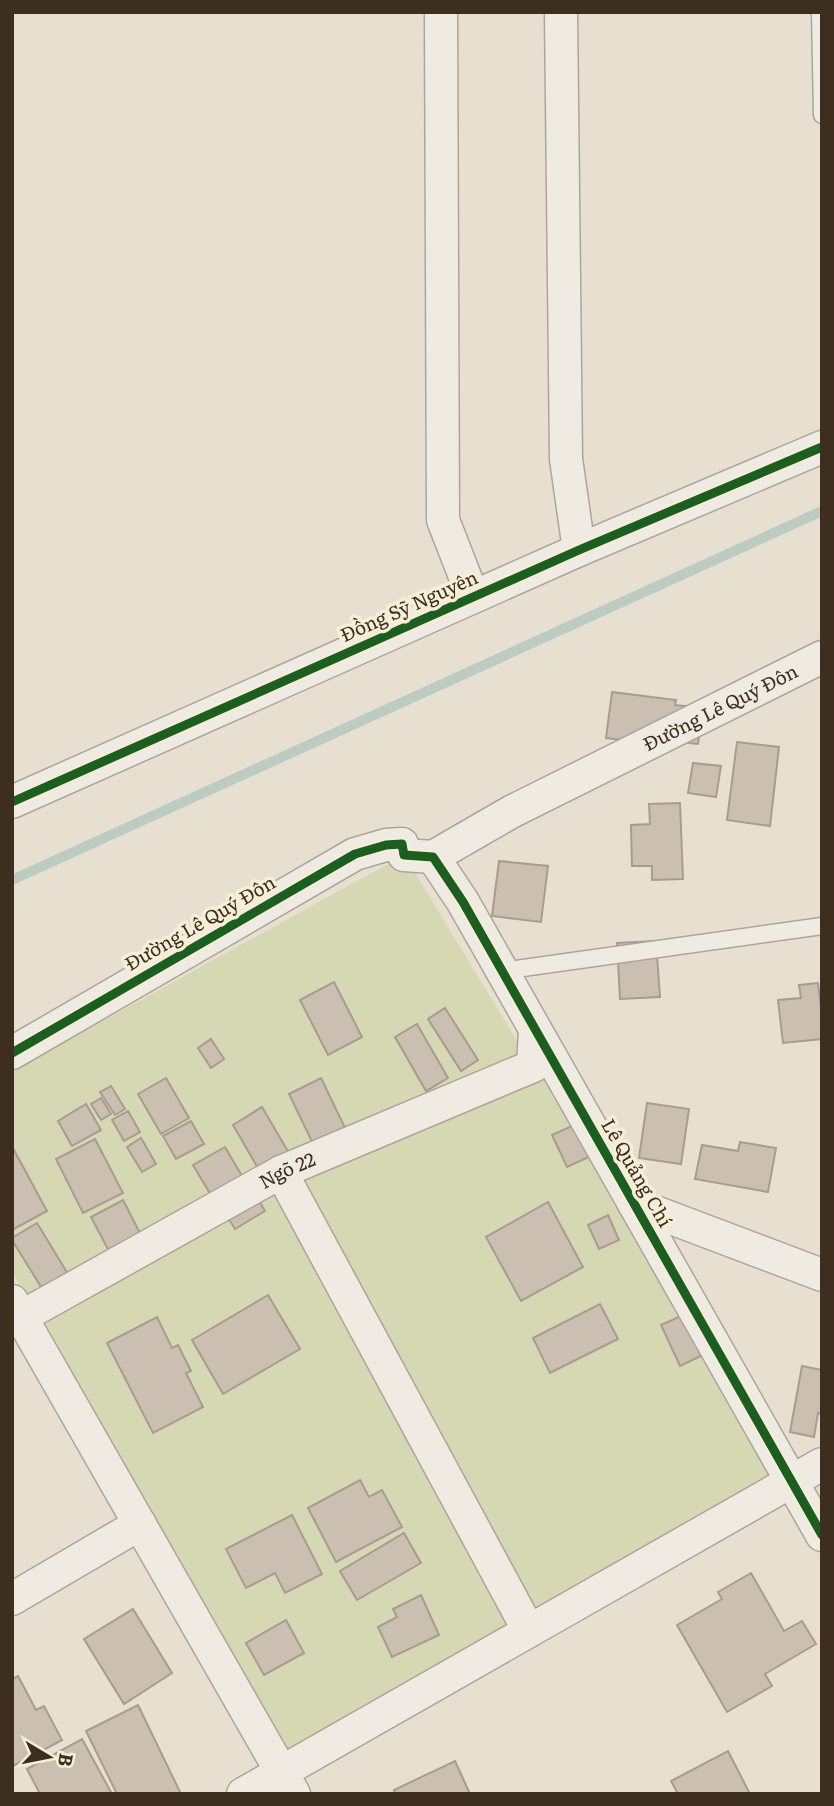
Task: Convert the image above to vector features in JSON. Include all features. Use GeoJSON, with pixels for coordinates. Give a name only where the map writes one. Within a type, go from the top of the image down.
{"type":"FeatureCollection","features":[{"type":"Feature","properties":{"kind":"street"},"geometry":{"type":"LineString","coordinates":[[441,12],[443,520],[473,597]]}},
{"type":"Feature","properties":{"kind":"street"},"geometry":{"type":"LineString","coordinates":[[561,12],[566,459],[579,550]]}},
{"type":"Feature","properties":{"kind":"street","name":"Đồng Sỹ Nguyên"},"geometry":{"type":"LineString","coordinates":[[12,802],[579,550],[822,447]]}},
{"type":"Feature","properties":{"kind":"street","name":"Đường Lê Quý Đôn"},"geometry":{"type":"LineString","coordinates":[[12,1053],[355,854],[386,845],[402,844],[419,856],[822,657]]}},
{"type":"Feature","properties":{"kind":"street","name":"Lê Quảng Chí"},"geometry":{"type":"LineString","coordinates":[[419,856],[463,902],[822,1535]]}},
{"type":"Feature","properties":{"kind":"street","name":"Ngõ 22"},"geometry":{"type":"LineString","coordinates":[[17,1309],[281,1171],[533,1066],[535,1030]]}},
{"type":"Feature","properties":{"kind":"street"},"geometry":{"type":"LineString","coordinates":[[281,1171],[529,1631]]}},
{"type":"Feature","properties":{"kind":"street"},"geometry":{"type":"LineString","coordinates":[[635,1204],[822,1275]]}},
{"type":"Feature","properties":{"kind":"street"},"geometry":{"type":"LineString","coordinates":[[17,1309],[288,1783]]}},
{"type":"Feature","properties":{"kind":"street"},"geometry":{"type":"LineString","coordinates":[[243,1794],[288,1783],[529,1631],[822,1464]]}},
{"type":"Feature","properties":{"kind":"street"},"geometry":{"type":"LineString","coordinates":[[12,1599],[140,1524]]}},
{"type":"Feature","properties":{"kind":"lane"},"geometry":{"type":"LineString","coordinates":[[820,12],[822,115]]}},
{"type":"Feature","properties":{"kind":"lane"},"geometry":{"type":"LineString","coordinates":[[502,971],[822,926]]}},
{"type":"Feature","properties":{"kind":"green space"},"geometry":{"type":"Polygon","coordinates":[[[404,855],[521,1047],[539,1038],[787,1472],[276,1762],[12,1271],[12,1071],[404,855]]]}},
{"type":"Feature","properties":{"kind":"building"},"geometry":{"type":"Polygon","coordinates":[[[612,692],[676,700],[675,705],[703,708],[698,744],[668,741],[667,745],[606,738],[612,692]]]}},
{"type":"Feature","properties":{"kind":"building"},"geometry":{"type":"Polygon","coordinates":[[[737,742],[779,747],[770,826],[727,820],[737,742]]]}},
{"type":"Feature","properties":{"kind":"building"},"geometry":{"type":"Polygon","coordinates":[[[693,763],[721,766],[716,797],[688,793],[693,763]]]}},
{"type":"Feature","properties":{"kind":"building"},"geometry":{"type":"Polygon","coordinates":[[[680,803],[683,879],[652,880],[652,866],[632,866],[631,825],[650,824],[649,804],[680,803]]]}},
{"type":"Feature","properties":{"kind":"building"},"geometry":{"type":"Polygon","coordinates":[[[499,861],[548,866],[541,922],[492,916],[499,861]]]}},
{"type":"Feature","properties":{"kind":"building"},"geometry":{"type":"Polygon","coordinates":[[[656,941],[660,997],[620,999],[617,943],[656,941]]]}},
{"type":"Feature","properties":{"kind":"building"},"geometry":{"type":"Polygon","coordinates":[[[334,982],[362,1037],[328,1055],[300,1000],[334,982]]]}},
{"type":"Feature","properties":{"kind":"building"},"geometry":{"type":"Polygon","coordinates":[[[818,983],[822,1039],[783,1043],[778,1000],[801,998],[799,985],[818,983]]]}},
{"type":"Feature","properties":{"kind":"building"},"geometry":{"type":"Polygon","coordinates":[[[445,1008],[478,1060],[461,1071],[428,1019],[445,1008]]]}},
{"type":"Feature","properties":{"kind":"building"},"geometry":{"type":"Polygon","coordinates":[[[417,1024],[448,1078],[426,1091],[395,1037],[417,1024]]]}},
{"type":"Feature","properties":{"kind":"building"},"geometry":{"type":"Polygon","coordinates":[[[211,1039],[224,1059],[211,1068],[198,1048],[211,1039]]]}},
{"type":"Feature","properties":{"kind":"building"},"geometry":{"type":"Polygon","coordinates":[[[166,1078],[189,1118],[161,1134],[138,1094],[166,1078]]]}},
{"type":"Feature","properties":{"kind":"building"},"geometry":{"type":"Polygon","coordinates":[[[321,1078],[347,1132],[315,1148],[289,1094],[321,1078]]]}},
{"type":"Feature","properties":{"kind":"building"},"geometry":{"type":"Polygon","coordinates":[[[111,1086],[125,1109],[115,1115],[100,1092],[111,1086]]]}},
{"type":"Feature","properties":{"kind":"building"},"geometry":{"type":"Polygon","coordinates":[[[101,1098],[111,1114],[101,1120],[91,1104],[101,1098]]]}},
{"type":"Feature","properties":{"kind":"building"},"geometry":{"type":"Polygon","coordinates":[[[647,1103],[689,1109],[681,1164],[639,1158],[647,1103]]]}},
{"type":"Feature","properties":{"kind":"building"},"geometry":{"type":"Polygon","coordinates":[[[86,1104],[101,1130],[72,1146],[58,1121],[86,1104]]]}},
{"type":"Feature","properties":{"kind":"building"},"geometry":{"type":"Polygon","coordinates":[[[262,1107],[293,1160],[263,1177],[233,1125],[262,1107]]]}},
{"type":"Feature","properties":{"kind":"building"},"geometry":{"type":"Polygon","coordinates":[[[128,1111],[140,1132],[124,1141],[112,1120],[128,1111]]]}},
{"type":"Feature","properties":{"kind":"building"},"geometry":{"type":"Polygon","coordinates":[[[191,1121],[204,1144],[176,1159],[163,1136],[191,1121]]]}},
{"type":"Feature","properties":{"kind":"building"},"geometry":{"type":"Polygon","coordinates":[[[576,1124],[591,1156],[567,1167],[552,1135],[576,1124]]]}},
{"type":"Feature","properties":{"kind":"building"},"geometry":{"type":"Polygon","coordinates":[[[141,1138],[156,1164],[142,1172],[127,1147],[141,1138]]]}},
{"type":"Feature","properties":{"kind":"building"},"geometry":{"type":"Polygon","coordinates":[[[95,1139],[123,1193],[83,1213],[56,1159],[95,1139]]]}},
{"type":"Feature","properties":{"kind":"building"},"geometry":{"type":"Polygon","coordinates":[[[740,1142],[776,1148],[768,1192],[695,1179],[702,1145],[738,1151],[740,1142]]]}},
{"type":"Feature","properties":{"kind":"building"},"geometry":{"type":"Polygon","coordinates":[[[225,1147],[245,1181],[214,1200],[193,1165],[225,1147]]]}},
{"type":"Feature","properties":{"kind":"building"},"geometry":{"type":"Polygon","coordinates":[[[14,1150],[47,1211],[12,1230],[12,1152],[14,1150]]]}},
{"type":"Feature","properties":{"kind":"building"},"geometry":{"type":"Polygon","coordinates":[[[254,1192],[265,1211],[235,1229],[223,1210],[254,1192]]]}},
{"type":"Feature","properties":{"kind":"building"},"geometry":{"type":"Polygon","coordinates":[[[123,1200],[144,1241],[112,1257],[91,1217],[123,1200]]]}},
{"type":"Feature","properties":{"kind":"building"},"geometry":{"type":"Polygon","coordinates":[[[548,1202],[583,1267],[521,1301],[486,1237],[548,1202]]]}},
{"type":"Feature","properties":{"kind":"building"},"geometry":{"type":"Polygon","coordinates":[[[608,1215],[619,1240],[599,1249],[588,1225],[608,1215]]]}},
{"type":"Feature","properties":{"kind":"building"},"geometry":{"type":"Polygon","coordinates":[[[37,1223],[68,1274],[43,1290],[12,1240],[37,1223]]]}},
{"type":"Feature","properties":{"kind":"building"},"geometry":{"type":"Polygon","coordinates":[[[268,1295],[300,1349],[223,1394],[192,1340],[268,1295]]]}},
{"type":"Feature","properties":{"kind":"building"},"geometry":{"type":"Polygon","coordinates":[[[600,1304],[618,1339],[550,1373],[533,1338],[600,1304]]]}},
{"type":"Feature","properties":{"kind":"building"},"geometry":{"type":"Polygon","coordinates":[[[685,1314],[703,1355],[680,1366],[661,1325],[685,1314]]]}},
{"type":"Feature","properties":{"kind":"building"},"geometry":{"type":"Polygon","coordinates":[[[157,1317],[172,1348],[178,1345],[191,1371],[186,1373],[203,1407],[153,1433],[107,1343],[157,1317]]]}},
{"type":"Feature","properties":{"kind":"building"},"geometry":{"type":"Polygon","coordinates":[[[802,1366],[822,1370],[822,1414],[818,1413],[814,1437],[790,1432],[802,1366]]]}},
{"type":"Feature","properties":{"kind":"building"},"geometry":{"type":"Polygon","coordinates":[[[360,1480],[369,1497],[382,1490],[402,1527],[336,1562],[308,1508],[360,1480]]]}},
{"type":"Feature","properties":{"kind":"building"},"geometry":{"type":"Polygon","coordinates":[[[292,1515],[322,1574],[285,1593],[275,1573],[246,1588],[226,1549],[292,1515]]]}},
{"type":"Feature","properties":{"kind":"building"},"geometry":{"type":"Polygon","coordinates":[[[404,1533],[421,1563],[357,1600],[340,1571],[404,1533]]]}},
{"type":"Feature","properties":{"kind":"building"},"geometry":{"type":"Polygon","coordinates":[[[751,1573],[784,1631],[802,1621],[816,1644],[765,1674],[772,1686],[727,1712],[677,1625],[722,1599],[718,1592],[751,1573]]]}},
{"type":"Feature","properties":{"kind":"building"},"geometry":{"type":"Polygon","coordinates":[[[421,1595],[439,1635],[392,1657],[378,1627],[397,1617],[393,1609],[421,1595]]]}},
{"type":"Feature","properties":{"kind":"building"},"geometry":{"type":"Polygon","coordinates":[[[133,1609],[172,1673],[124,1704],[84,1639],[133,1609]]]}},
{"type":"Feature","properties":{"kind":"building"},"geometry":{"type":"Polygon","coordinates":[[[286,1620],[304,1653],[264,1675],[246,1643],[286,1620]]]}},
{"type":"Feature","properties":{"kind":"building"},"geometry":{"type":"Polygon","coordinates":[[[18,1676],[36,1710],[44,1706],[62,1740],[13,1766],[12,1679],[18,1676]]]}},
{"type":"Feature","properties":{"kind":"building"},"geometry":{"type":"Polygon","coordinates":[[[138,1705],[181,1794],[117,1794],[86,1731],[138,1705]]]}},
{"type":"Feature","properties":{"kind":"building"},"geometry":{"type":"Polygon","coordinates":[[[82,1739],[112,1794],[40,1794],[27,1769],[82,1739]]]}},
{"type":"Feature","properties":{"kind":"building"},"geometry":{"type":"Polygon","coordinates":[[[728,1751],[750,1794],[678,1794],[671,1781],[728,1751]]]}},
{"type":"Feature","properties":{"kind":"building"},"geometry":{"type":"Polygon","coordinates":[[[455,1761],[470,1794],[395,1794],[394,1790],[455,1761]]]}},
{"type":"Feature","properties":{"kind":"waterway"},"geometry":{"type":"LineString","coordinates":[[12,880],[822,511]]}},
{"type":"Feature","properties":{"kind":"cycle path"},"geometry":{"type":"LineString","coordinates":[[12,802],[579,550],[822,447]]}},
{"type":"Feature","properties":{"kind":"cycle path"},"geometry":{"type":"LineString","coordinates":[[12,1053],[355,854],[386,845],[402,844],[404,855],[433,857],[463,902],[822,1535]]}}]}
